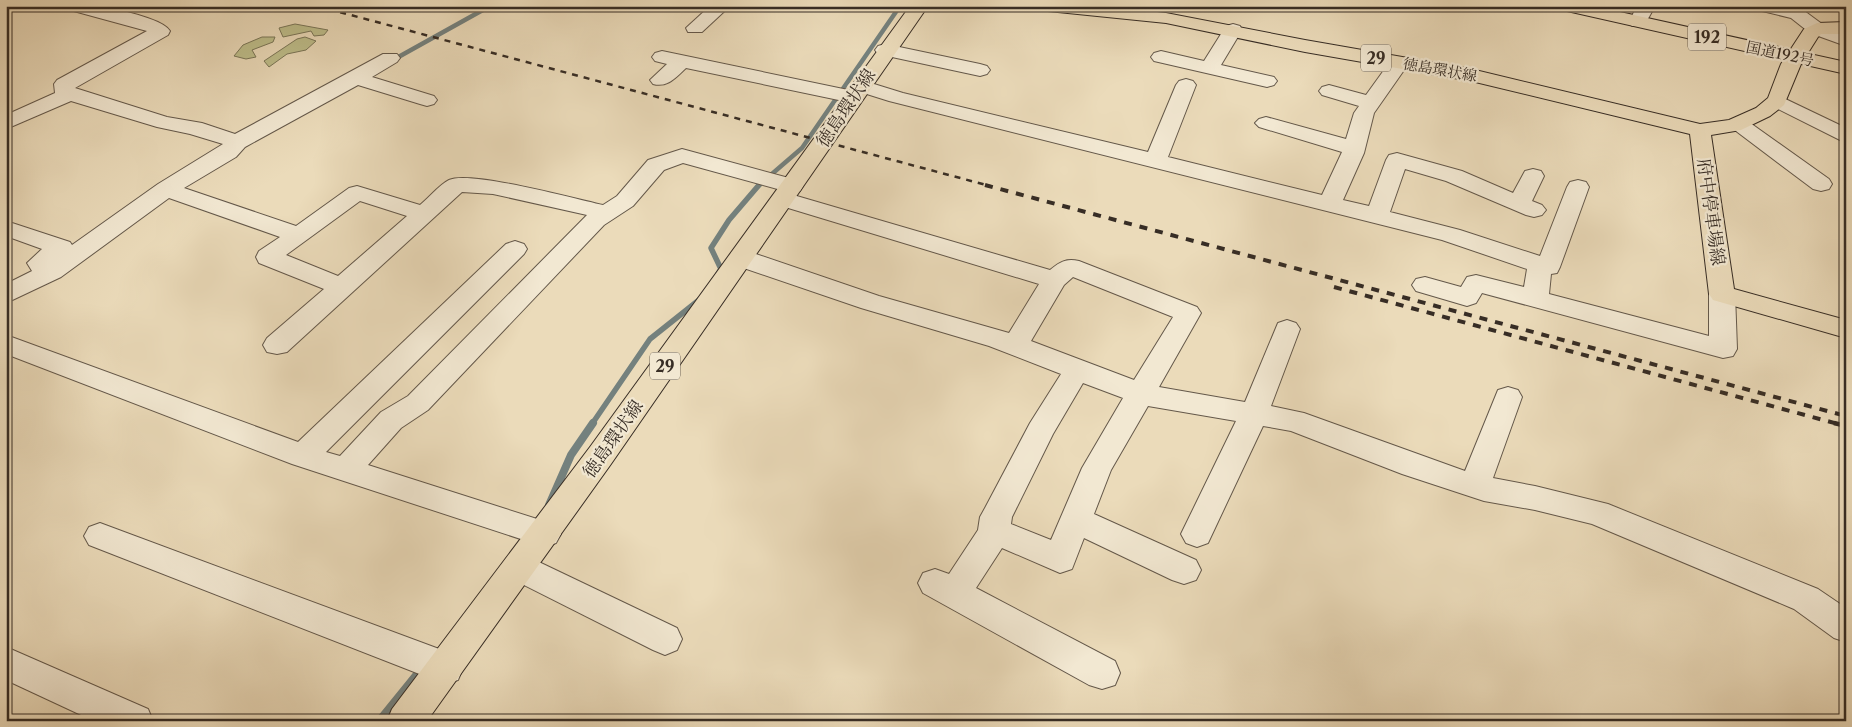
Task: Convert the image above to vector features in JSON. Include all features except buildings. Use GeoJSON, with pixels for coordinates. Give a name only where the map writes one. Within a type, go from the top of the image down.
{"type":"FeatureCollection","features":[{"type":"Feature","properties":{"kind":"main road","name":"徳島環状線"},"geometry":{"type":"LineString","coordinates":[[405,721],[433,663],[520,567],[537,531],[741,258],[777,185],[848,92],[885,50],[919,6]]}},
{"type":"Feature","properties":{"kind":"main road","name":"徳島環状線"},"geometry":{"type":"LineString","coordinates":[[1048,6],[1131,10],[1399,63],[1502,81],[1700,130],[1722,129],[1739,124],[1763,112],[1777,101]]}},
{"type":"Feature","properties":{"kind":"main road","name":"国道192号"},"geometry":{"type":"LineString","coordinates":[[1568,6],[1642,14],[1795,57],[1846,68]]}},
{"type":"Feature","properties":{"kind":"main road"},"geometry":{"type":"LineString","coordinates":[[1777,101],[1795,57],[1811,32],[1820,29],[1846,28]]}},
{"type":"Feature","properties":{"kind":"main road","name":"府中停車場線"},"geometry":{"type":"LineString","coordinates":[[1700,130],[1722,294]]}},
{"type":"Feature","properties":{"kind":"main road"},"geometry":{"type":"LineString","coordinates":[[1722,294],[1846,329]]}},
{"type":"Feature","properties":{"kind":"street"},"geometry":{"type":"LineString","coordinates":[[76,6],[144,23],[161,31],[64,84],[65,92],[164,122],[194,128],[234,145]]}},
{"type":"Feature","properties":{"kind":"street"},"geometry":{"type":"LineString","coordinates":[[695,28],[721,6]]}},
{"type":"Feature","properties":{"kind":"street"},"geometry":{"type":"LineString","coordinates":[[1764,6],[1798,10],[1820,29],[1846,40]]}},
{"type":"Feature","properties":{"kind":"street"},"geometry":{"type":"LineString","coordinates":[[1209,68],[1233,30]]}},
{"type":"Feature","properties":{"kind":"street"},"geometry":{"type":"LineString","coordinates":[[885,50],[980,70]]}},
{"type":"Feature","properties":{"kind":"street"},"geometry":{"type":"LineString","coordinates":[[662,57],[683,61],[727,76],[775,84],[896,96],[1330,203],[1451,235],[1540,265],[1535,300]]}},
{"type":"Feature","properties":{"kind":"street"},"geometry":{"type":"LineString","coordinates":[[1161,57],[1267,81]]}},
{"type":"Feature","properties":{"kind":"street"},"geometry":{"type":"LineString","coordinates":[[6,294],[41,277],[166,189],[234,145],[360,79],[390,58]]}},
{"type":"Feature","properties":{"kind":"street"},"geometry":{"type":"LineString","coordinates":[[660,80],[683,61]]}},
{"type":"Feature","properties":{"kind":"street"},"geometry":{"type":"LineString","coordinates":[[1330,203],[1354,148],[1364,113],[1399,63]]}},
{"type":"Feature","properties":{"kind":"street"},"geometry":{"type":"LineString","coordinates":[[360,79],[427,100]]}},
{"type":"Feature","properties":{"kind":"street"},"geometry":{"type":"LineString","coordinates":[[1156,161],[1186,85]]}},
{"type":"Feature","properties":{"kind":"street"},"geometry":{"type":"LineString","coordinates":[[1329,91],[1371,103]]}},
{"type":"Feature","properties":{"kind":"street"},"geometry":{"type":"LineString","coordinates":[[6,123],[71,93]]}},
{"type":"Feature","properties":{"kind":"street"},"geometry":{"type":"LineString","coordinates":[[1777,101],[1846,137]]}},
{"type":"Feature","properties":{"kind":"street"},"geometry":{"type":"LineString","coordinates":[[1266,123],[1354,148]]}},
{"type":"Feature","properties":{"kind":"street"},"geometry":{"type":"LineString","coordinates":[[1739,124],[1821,184]]}},
{"type":"Feature","properties":{"kind":"street"},"geometry":{"type":"LineString","coordinates":[[346,470],[391,420],[418,403],[596,220],[625,201],[656,166],[682,156],[777,185],[1054,280]]}},
{"type":"Feature","properties":{"kind":"street"},"geometry":{"type":"LineString","coordinates":[[1377,215],[1397,160],[1454,176],[1526,207],[1526,179]]}},
{"type":"Feature","properties":{"kind":"street"},"geometry":{"type":"LineString","coordinates":[[277,345],[457,185],[493,186],[607,213]]}},
{"type":"Feature","properties":{"kind":"street"},"geometry":{"type":"LineString","coordinates":[[1548,268],[1578,187]]}},
{"type":"Feature","properties":{"kind":"street"},"geometry":{"type":"LineString","coordinates":[[166,189],[299,235]]}},
{"type":"Feature","properties":{"kind":"street"},"geometry":{"type":"LineString","coordinates":[[341,287],[268,257],[357,193],[424,214]]}},
{"type":"Feature","properties":{"kind":"street"},"geometry":{"type":"LineString","coordinates":[[6,228],[61,247],[39,263],[41,277]]}},
{"type":"Feature","properties":{"kind":"street"},"geometry":{"type":"LineString","coordinates":[[303,456],[515,249]]}},
{"type":"Feature","properties":{"kind":"street"},"geometry":{"type":"LineString","coordinates":[[741,258],[870,302],[1015,346],[1141,394],[1294,421],[1352,440],[1413,466],[1475,486],[1597,513],[1806,599],[1846,627]]}},
{"type":"Feature","properties":{"kind":"street"},"geometry":{"type":"LineString","coordinates":[[994,533],[1014,538],[1060,559],[1097,468],[1188,313],[1070,268],[1054,280],[1015,346]]}},
{"type":"Feature","properties":{"kind":"street"},"geometry":{"type":"LineString","coordinates":[[1425,285],[1467,297],[1476,283],[1724,349],[1722,294]]}},
{"type":"Feature","properties":{"kind":"street"},"geometry":{"type":"LineString","coordinates":[[1197,534],[1254,414],[1287,329]]}},
{"type":"Feature","properties":{"kind":"street"},"geometry":{"type":"LineString","coordinates":[[6,344],[303,456],[537,531]]}},
{"type":"Feature","properties":{"kind":"street"},"geometry":{"type":"LineString","coordinates":[[1077,370],[1040,431],[996,517],[994,533],[945,588],[1089,657]]}},
{"type":"Feature","properties":{"kind":"street"},"geometry":{"type":"LineString","coordinates":[[1475,486],[1508,397]]}},
{"type":"Feature","properties":{"kind":"street"},"geometry":{"type":"LineString","coordinates":[[1076,520],[1184,570]]}},
{"type":"Feature","properties":{"kind":"street"},"geometry":{"type":"LineString","coordinates":[[100,536],[433,663]]}},
{"type":"Feature","properties":{"kind":"street"},"geometry":{"type":"LineString","coordinates":[[520,567],[665,638]]}},
{"type":"Feature","properties":{"kind":"street"},"geometry":{"type":"LineString","coordinates":[[6,663],[135,721]]}},
{"type":"Feature","properties":{"kind":"green space"},"geometry":{"type":"Polygon","coordinates":[[[295,24],[328,30],[324,35],[314,36],[311,31],[283,37],[279,28],[295,24]]]}},
{"type":"Feature","properties":{"kind":"green space"},"geometry":{"type":"Polygon","coordinates":[[[262,37],[275,37],[273,42],[252,50],[256,57],[246,59],[234,56],[243,45],[262,37]]]}},
{"type":"Feature","properties":{"kind":"green space"},"geometry":{"type":"Polygon","coordinates":[[[305,37],[316,41],[306,50],[287,54],[269,67],[264,61],[297,39],[305,37]]]}},
{"type":"Feature","properties":{"kind":"waterway"},"geometry":{"type":"LineString","coordinates":[[393,60],[490,6]]}},
{"type":"Feature","properties":{"kind":"waterway"},"geometry":{"type":"LineString","coordinates":[[759,186],[802,148],[900,6]]}},
{"type":"Feature","properties":{"kind":"waterway"},"geometry":{"type":"LineString","coordinates":[[718,274],[721,269],[711,248],[729,220],[759,186]]}},
{"type":"Feature","properties":{"kind":"waterway"},"geometry":{"type":"LineString","coordinates":[[592,424],[650,339],[699,300]]}},
{"type":"Feature","properties":{"kind":"waterway"},"geometry":{"type":"LineString","coordinates":[[549,505],[571,455],[593,423]]}},
{"type":"Feature","properties":{"kind":"waterway"},"geometry":{"type":"LineString","coordinates":[[379,721],[422,668]]}},
{"type":"Feature","properties":{"kind":"railway"},"geometry":{"type":"LineString","coordinates":[[317,6],[990,186]]}},
{"type":"Feature","properties":{"kind":"railway"},"geometry":{"type":"LineString","coordinates":[[985,185],[1846,416]]}},
{"type":"Feature","properties":{"kind":"railway"},"geometry":{"type":"LineString","coordinates":[[1334,287],[1838,424]]}},
{"type":"Feature","properties":{"kind":"railway"},"geometry":{"type":"LineString","coordinates":[[1834,423],[1838,424]]}},
{"type":"Feature","properties":{"kind":"railway"},"geometry":{"type":"LineString","coordinates":[[1838,424],[1846,426]]}}]}
